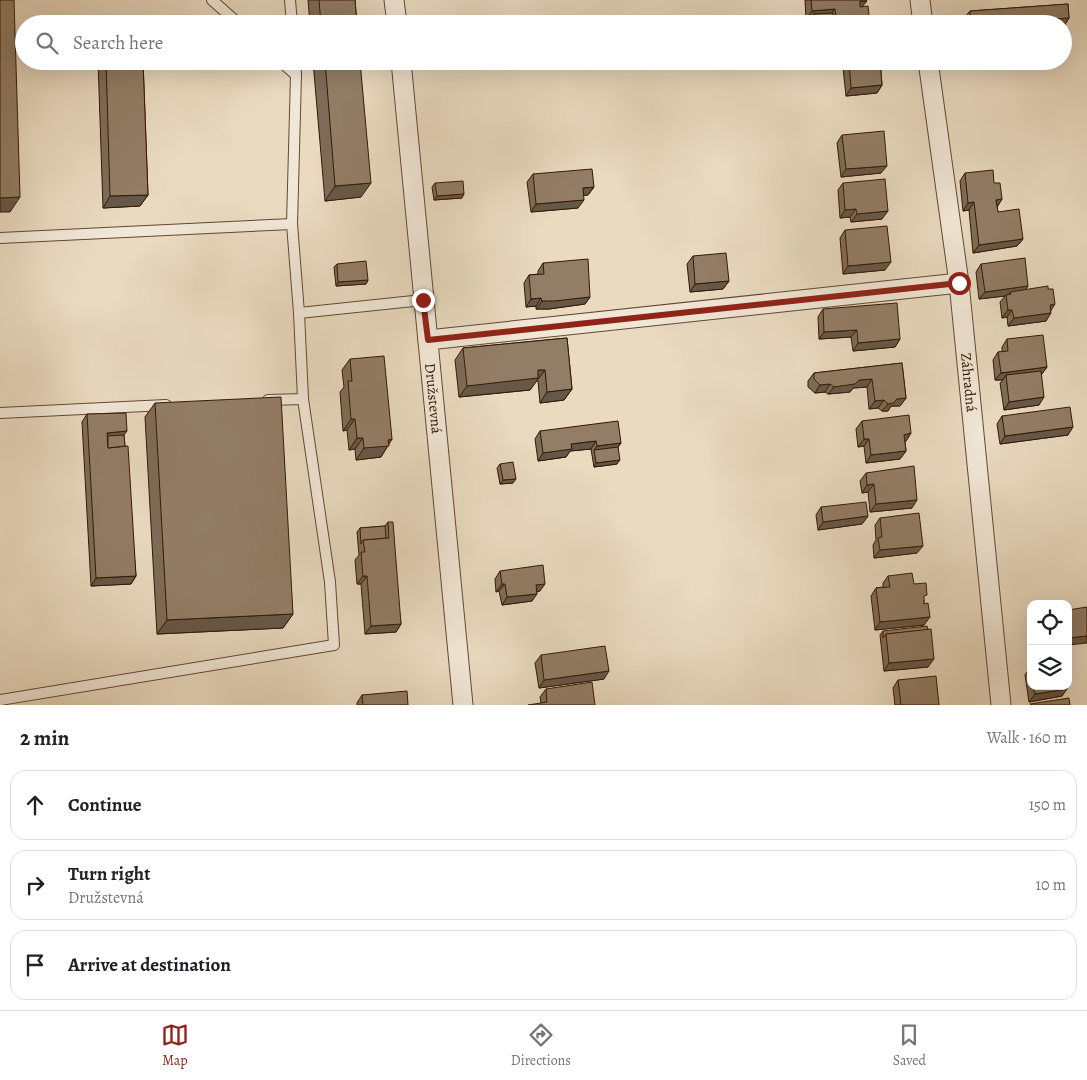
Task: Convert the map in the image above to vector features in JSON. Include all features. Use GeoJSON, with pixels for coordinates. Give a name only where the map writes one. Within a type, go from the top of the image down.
{"type":"FeatureCollection","features":[{"type":"Feature","properties":{"kind":"street"},"geometry":{"type":"LineString","coordinates":[[394,0],[396,15]]}},
{"type":"Feature","properties":{"kind":"street"},"geometry":{"type":"LineString","coordinates":[[920,0],[922,15]]}},
{"type":"Feature","properties":{"kind":"street","name":"Družstevná"},"geometry":{"type":"LineString","coordinates":[[402,70],[463,705]]}},
{"type":"Feature","properties":{"kind":"street","name":"Záhradná"},"geometry":{"type":"LineString","coordinates":[[929,70],[959,283],[1001,705]]}},
{"type":"Feature","properties":{"kind":"street"},"geometry":{"type":"LineString","coordinates":[[428,340],[959,283]]}},
{"type":"Feature","properties":{"kind":"lane"},"geometry":{"type":"LineString","coordinates":[[212,0],[229,15]]}},
{"type":"Feature","properties":{"kind":"lane"},"geometry":{"type":"LineString","coordinates":[[290,0],[291,15]]}},
{"type":"Feature","properties":{"kind":"lane"},"geometry":{"type":"LineString","coordinates":[[290,70],[296,75]]}},
{"type":"Feature","properties":{"kind":"lane"},"geometry":{"type":"LineString","coordinates":[[0,700],[334,645],[330,582],[303,399],[292,224],[296,70]]}},
{"type":"Feature","properties":{"kind":"lane"},"geometry":{"type":"LineString","coordinates":[[0,238],[292,224]]}},
{"type":"Feature","properties":{"kind":"lane"},"geometry":{"type":"LineString","coordinates":[[299,313],[423,300]]}},
{"type":"Feature","properties":{"kind":"lane"},"geometry":{"type":"LineString","coordinates":[[254,401],[303,399]]}},
{"type":"Feature","properties":{"kind":"lane"},"geometry":{"type":"LineString","coordinates":[[0,413],[176,405]]}},
{"type":"Feature","properties":{"kind":"building"},"geometry":{"type":"Polygon","coordinates":[[[0,0],[14,0],[20,197],[0,198],[0,0]]]}},
{"type":"Feature","properties":{"kind":"building"},"geometry":{"type":"Polygon","coordinates":[[[319,0],[355,0],[356,15],[320,15],[319,0]]]}},
{"type":"Feature","properties":{"kind":"building"},"geometry":{"type":"Polygon","coordinates":[[[811,0],[866,0],[860,1],[860,7],[868,6],[869,15],[836,15],[835,9],[812,11],[811,0]]]}},
{"type":"Feature","properties":{"kind":"building"},"geometry":{"type":"Polygon","coordinates":[[[1068,4],[1069,15],[970,15],[970,11],[1068,4]]]}},
{"type":"Feature","properties":{"kind":"building"},"geometry":{"type":"Polygon","coordinates":[[[833,13],[833,15],[814,15],[833,13]]]}},
{"type":"Feature","properties":{"kind":"building"},"geometry":{"type":"Polygon","coordinates":[[[106,70],[143,70],[148,195],[110,196],[106,70]]]}},
{"type":"Feature","properties":{"kind":"building"},"geometry":{"type":"Polygon","coordinates":[[[326,70],[361,70],[371,183],[335,186],[326,70]]]}},
{"type":"Feature","properties":{"kind":"building"},"geometry":{"type":"Polygon","coordinates":[[[850,70],[881,70],[882,85],[851,88],[850,70]]]}},
{"type":"Feature","properties":{"kind":"building"},"geometry":{"type":"Polygon","coordinates":[[[884,131],[887,166],[846,169],[842,135],[884,131]]]}},
{"type":"Feature","properties":{"kind":"building"},"geometry":{"type":"Polygon","coordinates":[[[592,169],[594,187],[583,188],[584,200],[536,204],[533,174],[592,169]]]}},
{"type":"Feature","properties":{"kind":"building"},"geometry":{"type":"Polygon","coordinates":[[[993,170],[994,183],[1000,183],[1002,199],[996,200],[998,212],[1019,209],[1023,239],[979,245],[974,202],[968,203],[965,173],[993,170]]]}},
{"type":"Feature","properties":{"kind":"building"},"geometry":{"type":"Polygon","coordinates":[[[885,179],[888,211],[857,214],[856,209],[845,210],[843,183],[885,179]]]}},
{"type":"Feature","properties":{"kind":"building"},"geometry":{"type":"Polygon","coordinates":[[[463,181],[464,194],[437,196],[435,183],[463,181]]]}},
{"type":"Feature","properties":{"kind":"building"},"geometry":{"type":"Polygon","coordinates":[[[887,226],[891,262],[848,266],[845,230],[887,226]]]}},
{"type":"Feature","properties":{"kind":"building"},"geometry":{"type":"Polygon","coordinates":[[[726,253],[729,281],[695,284],[693,256],[726,253]]]}},
{"type":"Feature","properties":{"kind":"building"},"geometry":{"type":"Polygon","coordinates":[[[1025,258],[1028,286],[985,292],[981,264],[1025,258]]]}},
{"type":"Feature","properties":{"kind":"building"},"geometry":{"type":"Polygon","coordinates":[[[588,259],[590,297],[555,301],[542,301],[541,298],[531,299],[529,275],[544,274],[543,263],[588,259]]]}},
{"type":"Feature","properties":{"kind":"building"},"geometry":{"type":"Polygon","coordinates":[[[366,261],[368,280],[338,282],[337,264],[366,261]]]}},
{"type":"Feature","properties":{"kind":"building"},"geometry":{"type":"Polygon","coordinates":[[[1048,286],[1048,289],[1053,289],[1055,304],[1050,305],[1051,313],[1014,318],[1012,310],[1008,310],[1006,295],[1011,294],[1010,292],[1048,286]]]}},
{"type":"Feature","properties":{"kind":"building"},"geometry":{"type":"Polygon","coordinates":[[[897,303],[900,339],[858,343],[857,330],[824,332],[823,309],[897,303]]]}},
{"type":"Feature","properties":{"kind":"building"},"geometry":{"type":"Polygon","coordinates":[[[1043,335],[1047,367],[1001,373],[998,352],[1008,351],[1007,339],[1043,335]]]}},
{"type":"Feature","properties":{"kind":"building"},"geometry":{"type":"Polygon","coordinates":[[[567,338],[572,389],[547,392],[545,370],[538,370],[538,378],[467,386],[463,348],[567,338]]]}},
{"type":"Feature","properties":{"kind":"building"},"geometry":{"type":"Polygon","coordinates":[[[384,356],[392,439],[388,440],[389,446],[364,448],[363,438],[357,438],[355,419],[351,419],[348,381],[352,381],[350,359],[384,356]]]}},
{"type":"Feature","properties":{"kind":"building"},"geometry":{"type":"Polygon","coordinates":[[[902,363],[906,398],[897,399],[893,403],[888,404],[884,400],[875,401],[872,379],[859,380],[855,384],[834,387],[830,384],[820,385],[814,379],[814,373],[902,363]]]}},
{"type":"Feature","properties":{"kind":"building"},"geometry":{"type":"Polygon","coordinates":[[[1041,371],[1044,397],[1009,402],[1006,375],[1041,371]]]}},
{"type":"Feature","properties":{"kind":"building"},"geometry":{"type":"Polygon","coordinates":[[[281,397],[293,614],[167,620],[155,403],[281,397]]]}},
{"type":"Feature","properties":{"kind":"building"},"geometry":{"type":"Polygon","coordinates":[[[1070,407],[1073,427],[1005,436],[1002,416],[1070,407]]]}},
{"type":"Feature","properties":{"kind":"building"},"geometry":{"type":"Polygon","coordinates":[[[126,413],[127,431],[107,433],[108,448],[128,446],[136,576],[96,578],[87,414],[126,413]]]}},
{"type":"Feature","properties":{"kind":"building"},"geometry":{"type":"Polygon","coordinates":[[[909,415],[911,433],[904,435],[906,451],[871,455],[869,439],[864,439],[862,421],[909,415]]]}},
{"type":"Feature","properties":{"kind":"building"},"geometry":{"type":"Polygon","coordinates":[[[618,421],[621,443],[597,446],[596,441],[571,444],[572,449],[543,453],[540,431],[618,421]]]}},
{"type":"Feature","properties":{"kind":"building"},"geometry":{"type":"Polygon","coordinates":[[[124,435],[125,446],[108,448],[108,436],[124,435]]]}},
{"type":"Feature","properties":{"kind":"building"},"geometry":{"type":"Polygon","coordinates":[[[618,447],[620,460],[596,463],[594,450],[618,447]]]}},
{"type":"Feature","properties":{"kind":"building"},"geometry":{"type":"Polygon","coordinates":[[[513,462],[516,479],[503,480],[500,464],[513,462]]]}},
{"type":"Feature","properties":{"kind":"building"},"geometry":{"type":"Polygon","coordinates":[[[914,466],[917,500],[876,504],[874,484],[867,485],[866,473],[914,466]]]}},
{"type":"Feature","properties":{"kind":"building"},"geometry":{"type":"Polygon","coordinates":[[[866,502],[868,516],[823,522],[821,507],[866,502]]]}},
{"type":"Feature","properties":{"kind":"building"},"geometry":{"type":"Polygon","coordinates":[[[919,513],[923,546],[880,550],[878,538],[882,537],[880,518],[919,513]]]}},
{"type":"Feature","properties":{"kind":"building"},"geometry":{"type":"Polygon","coordinates":[[[388,522],[393,522],[401,624],[371,626],[367,576],[363,576],[361,552],[365,552],[363,540],[389,538],[388,522]]]}},
{"type":"Feature","properties":{"kind":"building"},"geometry":{"type":"Polygon","coordinates":[[[385,526],[386,538],[363,540],[361,544],[360,528],[385,526]]]}},
{"type":"Feature","properties":{"kind":"building"},"geometry":{"type":"Polygon","coordinates":[[[543,565],[545,584],[536,585],[537,594],[507,597],[500,571],[543,565]]]}},
{"type":"Feature","properties":{"kind":"building"},"geometry":{"type":"Polygon","coordinates":[[[912,573],[914,584],[926,583],[927,595],[924,596],[924,604],[928,603],[930,617],[880,622],[876,588],[890,587],[888,576],[912,573]]]}},
{"type":"Feature","properties":{"kind":"building"},"geometry":{"type":"Polygon","coordinates":[[[1087,607],[1087,636],[1072,638],[1072,609],[1087,607]]]}},
{"type":"Feature","properties":{"kind":"building"},"geometry":{"type":"Polygon","coordinates":[[[927,626],[928,630],[886,634],[883,638],[883,631],[927,626]]]}},
{"type":"Feature","properties":{"kind":"building"},"geometry":{"type":"Polygon","coordinates":[[[931,629],[934,659],[889,663],[886,634],[931,629]]]}},
{"type":"Feature","properties":{"kind":"building"},"geometry":{"type":"Polygon","coordinates":[[[605,646],[609,671],[544,680],[541,655],[605,646]]]}},
{"type":"Feature","properties":{"kind":"building"},"geometry":{"type":"Polygon","coordinates":[[[936,676],[939,705],[901,705],[898,680],[936,676]]]}},
{"type":"Feature","properties":{"kind":"building"},"geometry":{"type":"Polygon","coordinates":[[[592,682],[595,705],[528,705],[547,702],[546,689],[592,682]]]}},
{"type":"Feature","properties":{"kind":"building"},"geometry":{"type":"Polygon","coordinates":[[[1034,690],[1061,690],[1035,694],[1034,690]]]}},
{"type":"Feature","properties":{"kind":"building"},"geometry":{"type":"Polygon","coordinates":[[[407,691],[408,705],[363,705],[362,695],[407,691]]]}},
{"type":"Feature","properties":{"kind":"building"},"geometry":{"type":"Polygon","coordinates":[[[1069,698],[1070,705],[1030,704],[1069,698]]]}},
{"type":"Feature","properties":{"kind":"route"},"geometry":{"type":"LineString","coordinates":[[423,300],[428,340],[959,283]]}}]}
